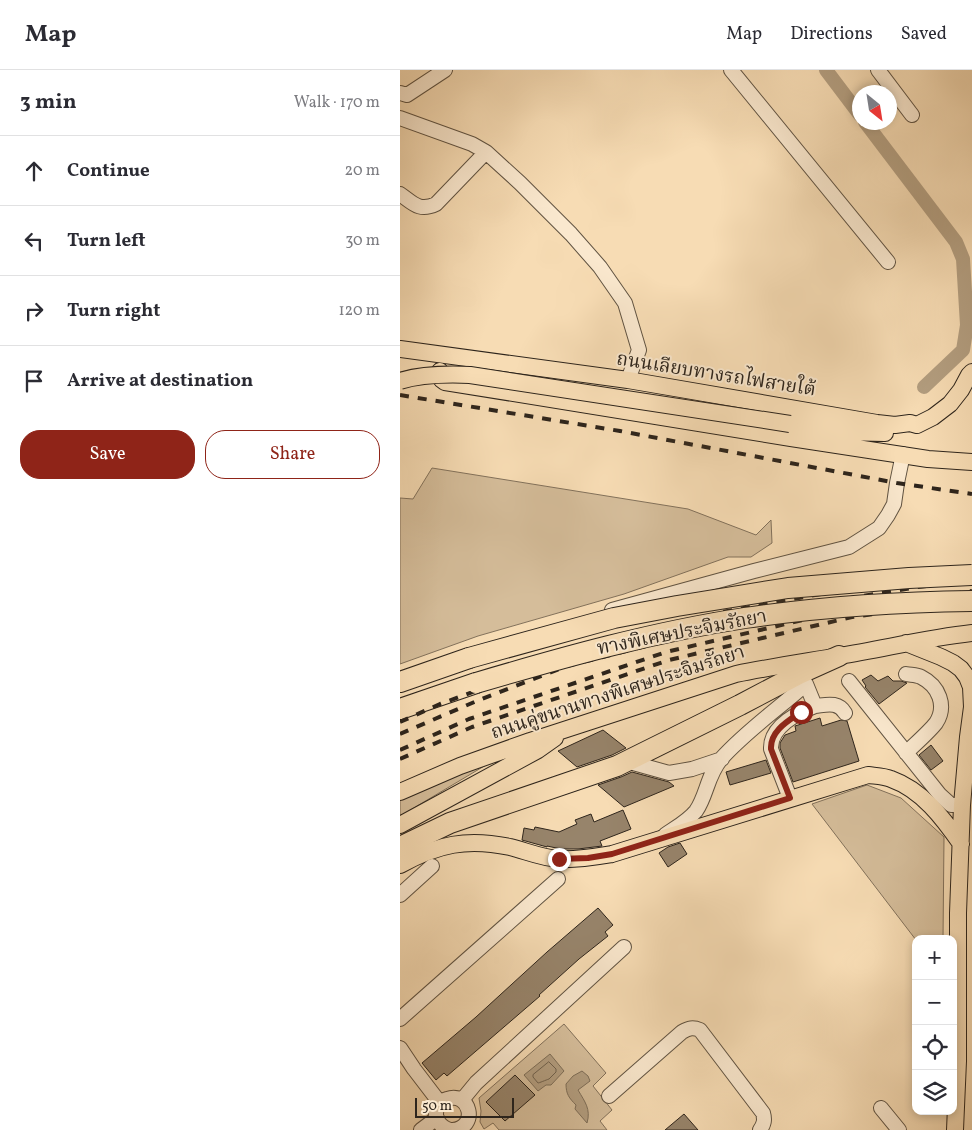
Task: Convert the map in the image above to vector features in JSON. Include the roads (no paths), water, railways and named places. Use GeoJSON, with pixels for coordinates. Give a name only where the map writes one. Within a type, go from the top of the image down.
{"type":"FeatureCollection","features":[{"type":"Feature","properties":{"kind":"highway","name":"ทางพิเศษประจิมรัถยา"},"geometry":{"type":"LineString","coordinates":[[400,682],[469,658],[614,618],[788,588],[909,578],[972,576]]}},
{"type":"Feature","properties":{"kind":"highway","name":"ทางพิเศษประจิมรัถยา"},"geometry":{"type":"LineString","coordinates":[[400,709],[476,683],[574,654],[744,618],[824,608],[917,602],[972,601]]}},
{"type":"Feature","properties":{"kind":"highway"},"geometry":{"type":"LineString","coordinates":[[400,847],[450,823],[626,761],[740,705],[802,679],[839,656]]}},
{"type":"Feature","properties":{"kind":"main road","name":"ถนนเลียบทางรถไฟสายใต้"},"geometry":{"type":"LineString","coordinates":[[400,349],[628,380],[877,423],[895,425],[910,423],[917,425]]}},
{"type":"Feature","properties":{"kind":"main road"},"geometry":{"type":"LineString","coordinates":[[430,353],[437,358],[441,379],[446,382],[791,438],[928,458],[965,461]]}},
{"type":"Feature","properties":{"kind":"main road"},"geometry":{"type":"LineString","coordinates":[[400,373],[426,380],[434,378],[440,371]]}},
{"type":"Feature","properties":{"kind":"main road"},"geometry":{"type":"LineString","coordinates":[[838,432],[897,432],[911,429],[933,417],[950,404],[972,372]]}},
{"type":"Feature","properties":{"kind":"main road"},"geometry":{"type":"LineString","coordinates":[[400,381],[442,374],[470,375],[838,432],[927,449],[965,461]]}},
{"type":"Feature","properties":{"kind":"main road","name":"ถนนคู่ขนานทางพิเศษประจิมรัถยา"},"geometry":{"type":"LineString","coordinates":[[400,792],[460,766],[571,727],[736,674],[972,633]]}},
{"type":"Feature","properties":{"kind":"main road"},"geometry":{"type":"LineString","coordinates":[[906,643],[953,663],[967,677],[971,687],[972,707],[962,805],[958,913],[958,1061],[955,1130]]}},
{"type":"Feature","properties":{"kind":"main road"},"geometry":{"type":"LineString","coordinates":[[400,826],[538,750],[571,727]]}},
{"type":"Feature","properties":{"kind":"main road"},"geometry":{"type":"LineString","coordinates":[[400,865],[431,850],[448,845],[466,843],[489,843],[546,857],[573,859],[612,854],[868,775],[892,779],[920,796],[934,808],[961,844]]}},
{"type":"Feature","properties":{"kind":"street"},"geometry":{"type":"LineString","coordinates":[[400,94],[407,95],[445,70]]}},
{"type":"Feature","properties":{"kind":"street"},"geometry":{"type":"LineString","coordinates":[[731,70],[888,262]]}},
{"type":"Feature","properties":{"kind":"street"},"geometry":{"type":"LineString","coordinates":[[878,70],[912,114]]}},
{"type":"Feature","properties":{"kind":"street"},"geometry":{"type":"LineString","coordinates":[[400,118],[472,144],[486,152],[520,182],[600,267],[625,303],[639,350],[628,380]]}},
{"type":"Feature","properties":{"kind":"street"},"geometry":{"type":"LineString","coordinates":[[400,194],[419,208],[429,208],[436,204],[486,152]]}},
{"type":"Feature","properties":{"kind":"street"},"geometry":{"type":"LineString","coordinates":[[400,675],[433,661],[508,637],[849,547],[879,528],[888,515],[894,504],[903,454]]}},
{"type":"Feature","properties":{"kind":"street"},"geometry":{"type":"LineString","coordinates":[[906,674],[921,677],[931,684],[938,692],[942,702],[941,712],[936,723],[906,753]]}},
{"type":"Feature","properties":{"kind":"street"},"geometry":{"type":"LineString","coordinates":[[659,839],[688,820],[696,811],[714,768],[722,758],[802,679],[815,706]]}},
{"type":"Feature","properties":{"kind":"street"},"geometry":{"type":"LineString","coordinates":[[849,681],[940,795],[951,805],[962,805]]}},
{"type":"Feature","properties":{"kind":"street"},"geometry":{"type":"LineString","coordinates":[[790,798],[771,749],[771,742],[774,736],[784,724],[801,712],[815,706],[836,704],[845,713]]}},
{"type":"Feature","properties":{"kind":"street"},"geometry":{"type":"LineString","coordinates":[[626,761],[669,773],[692,769],[722,758]]}},
{"type":"Feature","properties":{"kind":"street"},"geometry":{"type":"LineString","coordinates":[[400,895],[432,866]]}},
{"type":"Feature","properties":{"kind":"street"},"geometry":{"type":"LineString","coordinates":[[400,1019],[558,879]]}},
{"type":"Feature","properties":{"kind":"street"},"geometry":{"type":"LineString","coordinates":[[462,1100],[476,1083],[624,947]]}},
{"type":"Feature","properties":{"kind":"street"},"geometry":{"type":"LineString","coordinates":[[609,1096],[682,1032],[694,1028],[700,1030],[763,1113],[765,1120],[760,1130]]}},
{"type":"Feature","properties":{"kind":"street"},"geometry":{"type":"LineString","coordinates":[[400,1048],[440,1103]]}},
{"type":"Feature","properties":{"kind":"street"},"geometry":{"type":"LineString","coordinates":[[450,1098],[462,1100],[469,1112],[467,1122],[458,1129],[445,1128],[437,1118],[436,1113],[440,1103],[450,1098]]}},
{"type":"Feature","properties":{"kind":"street"},"geometry":{"type":"LineString","coordinates":[[881,1108],[899,1130]]}},
{"type":"Feature","properties":{"kind":"street"},"geometry":{"type":"LineString","coordinates":[[421,1130],[437,1118]]}},
{"type":"Feature","properties":{"kind":"water"},"geometry":{"type":"Polygon","coordinates":[[[550,1054],[564,1071],[551,1085],[546,1085],[538,1091],[524,1075],[550,1054]]]}},
{"type":"Feature","properties":{"kind":"water"},"geometry":{"type":"Polygon","coordinates":[[[582,1071],[588,1076],[590,1081],[578,1090],[588,1110],[587,1123],[575,1109],[576,1105],[568,1096],[566,1087],[566,1084],[573,1076],[582,1071]]]}},
{"type":"Feature","properties":{"kind":"waterway"},"geometry":{"type":"LineString","coordinates":[[826,70],[852,104]]}},
{"type":"Feature","properties":{"kind":"waterway"},"geometry":{"type":"LineString","coordinates":[[871,130],[956,242],[963,259],[967,325],[963,350],[924,387]]}},
{"type":"Feature","properties":{"kind":"railway"},"geometry":{"type":"LineString","coordinates":[[400,395],[620,431],[897,483],[972,494]]}},
{"type":"Feature","properties":{"kind":"railway"},"geometry":{"type":"LineString","coordinates":[[400,722],[440,704],[563,659],[722,612],[859,587],[972,571]]}},
{"type":"Feature","properties":{"kind":"railway"},"geometry":{"type":"LineString","coordinates":[[400,734],[479,700],[567,666],[808,605],[918,587],[972,581]]}},
{"type":"Feature","properties":{"kind":"railway"},"geometry":{"type":"LineString","coordinates":[[400,750],[469,719],[666,652],[850,609],[972,591]]}},
{"type":"Feature","properties":{"kind":"railway"},"geometry":{"type":"LineString","coordinates":[[400,759],[472,727],[669,660],[852,617],[972,600]]}}]}
